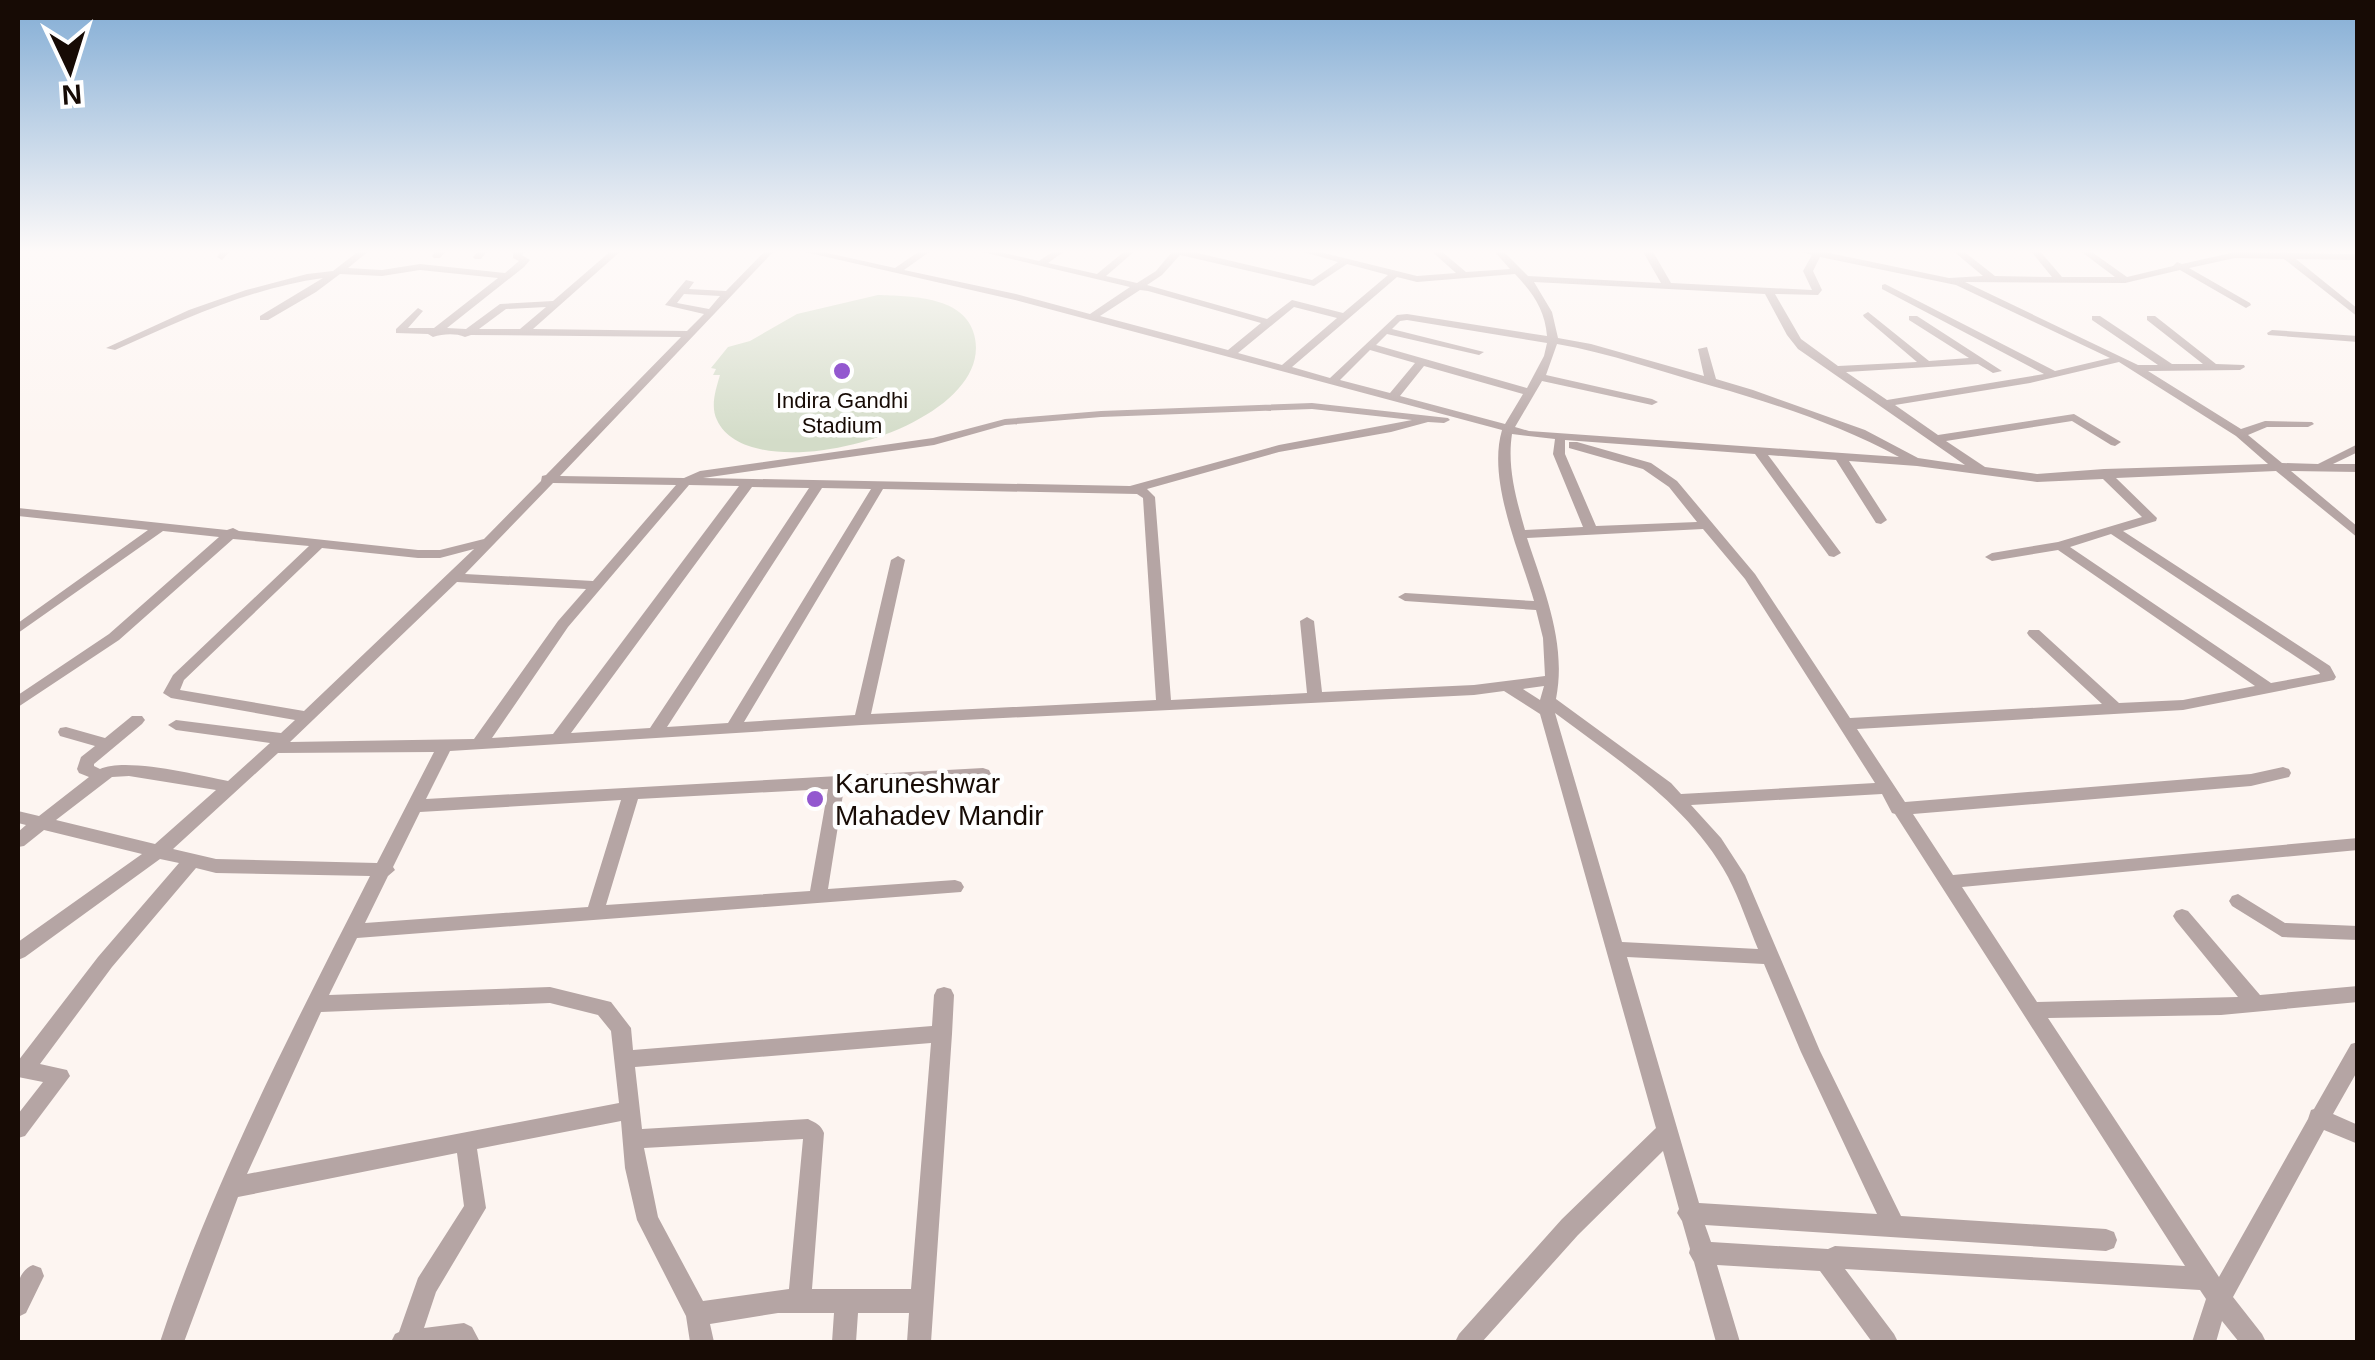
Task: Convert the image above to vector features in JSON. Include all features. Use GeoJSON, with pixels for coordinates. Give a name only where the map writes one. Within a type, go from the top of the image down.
{"type":"FeatureCollection","features":[{"type":"Feature","properties":{"kind":"street"},"geometry":{"type":"LineString","coordinates":[[111,348],[193,313]]}},
{"type":"Feature","properties":{"kind":"street"},"geometry":{"type":"LineString","coordinates":[[264,318],[271,313]]}},
{"type":"Feature","properties":{"kind":"street"},"geometry":{"type":"LineString","coordinates":[[416,313],[400,331],[689,334]]}},
{"type":"Feature","properties":{"kind":"street"},"geometry":{"type":"LineString","coordinates":[[433,334],[459,313]]}},
{"type":"Feature","properties":{"kind":"street"},"geometry":{"type":"LineString","coordinates":[[465,334],[494,313]]}},
{"type":"Feature","properties":{"kind":"street"},"geometry":{"type":"LineString","coordinates":[[521,334],[544,313]]}},
{"type":"Feature","properties":{"kind":"street"},"geometry":{"type":"LineString","coordinates":[[21,946],[160,850],[279,743],[457,575],[709,313]]}},
{"type":"Feature","properties":{"kind":"street"},"geometry":{"type":"LineString","coordinates":[[1074,313],[1554,438],[1647,466],[1673,484],[1750,577],[2213,1288],[2254,1342]]}},
{"type":"Feature","properties":{"kind":"street"},"geometry":{"type":"LineString","coordinates":[[1092,318],[1099,313]]}},
{"type":"Feature","properties":{"kind":"street"},"geometry":{"type":"LineString","coordinates":[[1236,313],[1266,322]]}},
{"type":"Feature","properties":{"kind":"street"},"geometry":{"type":"LineString","coordinates":[[1230,354],[1278,313]]}},
{"type":"Feature","properties":{"kind":"street"},"geometry":{"type":"LineString","coordinates":[[1333,313],[1343,316]]}},
{"type":"Feature","properties":{"kind":"street"},"geometry":{"type":"LineString","coordinates":[[1283,368],[1346,313]]}},
{"type":"Feature","properties":{"kind":"street"},"geometry":{"type":"LineString","coordinates":[[1545,313],[1553,326],[1540,377],[1531,394],[1502,427],[1504,449],[1520,534],[1554,666],[1549,697],[1665,1134],[1728,1342]]}},
{"type":"Feature","properties":{"kind":"street"},"geometry":{"type":"LineString","coordinates":[[1785,313],[1792,338],[1981,470]]}},
{"type":"Feature","properties":{"kind":"street"},"geometry":{"type":"LineString","coordinates":[[1936,313],[2053,374]]}},
{"type":"Feature","properties":{"kind":"street"},"geometry":{"type":"LineString","coordinates":[[2023,313],[2121,359],[2240,434],[2358,534]]}},
{"type":"Feature","properties":{"kind":"street"},"geometry":{"type":"LineString","coordinates":[[1868,315],[1926,364]]}},
{"type":"Feature","properties":{"kind":"street"},"geometry":{"type":"LineString","coordinates":[[1332,382],[1401,316],[1587,346],[1862,432],[1917,462]]}},
{"type":"Feature","properties":{"kind":"street"},"geometry":{"type":"LineString","coordinates":[[1464,374],[1478,352],[1488,318]]}},
{"type":"Feature","properties":{"kind":"street"},"geometry":{"type":"LineString","coordinates":[[1913,318],[1997,371]]}},
{"type":"Feature","properties":{"kind":"street"},"geometry":{"type":"LineString","coordinates":[[2096,318],[2169,368]]}},
{"type":"Feature","properties":{"kind":"street"},"geometry":{"type":"LineString","coordinates":[[2151,318],[2213,367]]}},
{"type":"Feature","properties":{"kind":"street"},"geometry":{"type":"LineString","coordinates":[[1385,330],[1478,352]]}},
{"type":"Feature","properties":{"kind":"street"},"geometry":{"type":"LineString","coordinates":[[2272,333],[2358,339]]}},
{"type":"Feature","properties":{"kind":"street"},"geometry":{"type":"LineString","coordinates":[[1368,346],[1531,394]]}},
{"type":"Feature","properties":{"kind":"street"},"geometry":{"type":"LineString","coordinates":[[1702,349],[1711,383]]}},
{"type":"Feature","properties":{"kind":"street"},"geometry":{"type":"LineString","coordinates":[[1884,404],[2121,359]]}},
{"type":"Feature","properties":{"kind":"street"},"geometry":{"type":"LineString","coordinates":[[1833,370],[1977,361]]}},
{"type":"Feature","properties":{"kind":"street"},"geometry":{"type":"LineString","coordinates":[[1392,398],[1422,362]]}},
{"type":"Feature","properties":{"kind":"street"},"geometry":{"type":"LineString","coordinates":[[2136,368],[2240,367]]}},
{"type":"Feature","properties":{"kind":"street"},"geometry":{"type":"LineString","coordinates":[[1540,377],[1652,402]]}},
{"type":"Feature","properties":{"kind":"street"},"geometry":{"type":"LineString","coordinates":[[479,744],[494,718],[596,586],[685,482],[730,469],[916,444],[1035,419],[1312,406],[1502,427]]}},
{"type":"Feature","properties":{"kind":"street"},"geometry":{"type":"LineString","coordinates":[[1940,438],[2074,417],[2115,442]]}},
{"type":"Feature","properties":{"kind":"street"},"geometry":{"type":"LineString","coordinates":[[546,479],[1134,489],[1204,466],[1328,438],[1391,430],[1428,418]]}},
{"type":"Feature","properties":{"kind":"street"},"geometry":{"type":"LineString","coordinates":[[2240,434],[2265,424],[2308,424]]}},
{"type":"Feature","properties":{"kind":"street"},"geometry":{"type":"LineString","coordinates":[[1554,438],[1917,462],[2037,478],[2277,467],[2358,468]]}},
{"type":"Feature","properties":{"kind":"street"},"geometry":{"type":"LineString","coordinates":[[1554,438],[1591,531]]}},
{"type":"Feature","properties":{"kind":"street"},"geometry":{"type":"LineString","coordinates":[[2320,466],[2358,447]]}},
{"type":"Feature","properties":{"kind":"street"},"geometry":{"type":"LineString","coordinates":[[1759,451],[1834,553]]}},
{"type":"Feature","properties":{"kind":"street"},"geometry":{"type":"LineString","coordinates":[[1840,456],[1882,520]]}},
{"type":"Feature","properties":{"kind":"street"},"geometry":{"type":"LineString","coordinates":[[1992,557],[2060,546],[2152,516],[2104,473]]}},
{"type":"Feature","properties":{"kind":"street"},"geometry":{"type":"LineString","coordinates":[[558,740],[748,483]]}},
{"type":"Feature","properties":{"kind":"street"},"geometry":{"type":"LineString","coordinates":[[654,734],[818,484]]}},
{"type":"Feature","properties":{"kind":"street"},"geometry":{"type":"LineString","coordinates":[[732,729],[879,485]]}},
{"type":"Feature","properties":{"kind":"street"},"geometry":{"type":"LineString","coordinates":[[1134,489],[1148,496],[1164,704]]}},
{"type":"Feature","properties":{"kind":"street"},"geometry":{"type":"LineString","coordinates":[[18,512],[440,554],[488,542]]}},
{"type":"Feature","properties":{"kind":"street"},"geometry":{"type":"LineString","coordinates":[[1520,534],[1707,525]]}},
{"type":"Feature","properties":{"kind":"street"},"geometry":{"type":"LineString","coordinates":[[19,627],[162,526]]}},
{"type":"Feature","properties":{"kind":"street"},"geometry":{"type":"LineString","coordinates":[[1844,724],[2183,704],[2330,674],[2115,531]]}},
{"type":"Feature","properties":{"kind":"street"},"geometry":{"type":"LineString","coordinates":[[18,702],[114,637],[233,532]]}},
{"type":"Feature","properties":{"kind":"street"},"geometry":{"type":"LineString","coordinates":[[306,717],[171,693],[178,678],[319,544]]}},
{"type":"Feature","properties":{"kind":"street"},"geometry":{"type":"LineString","coordinates":[[2060,546],[2268,688]]}},
{"type":"Feature","properties":{"kind":"street"},"geometry":{"type":"LineString","coordinates":[[440,554],[457,575],[596,586]]}},
{"type":"Feature","properties":{"kind":"street"},"geometry":{"type":"LineString","coordinates":[[862,720],[898,560]]}},
{"type":"Feature","properties":{"kind":"street"},"geometry":{"type":"LineString","coordinates":[[1405,597],[1540,606]]}},
{"type":"Feature","properties":{"kind":"street"},"geometry":{"type":"LineString","coordinates":[[1308,621],[1315,696]]}},
{"type":"Feature","properties":{"kind":"street"},"geometry":{"type":"LineString","coordinates":[[2034,633],[2114,707]]}},
{"type":"Feature","properties":{"kind":"street"},"geometry":{"type":"LineString","coordinates":[[1509,687],[1549,697]]}},
{"type":"Feature","properties":{"kind":"street"},"geometry":{"type":"LineString","coordinates":[[176,726],[279,743],[445,746],[1509,687],[1549,697],[1680,800],[1736,875],[1894,1226]]}},
{"type":"Feature","properties":{"kind":"street"},"geometry":{"type":"LineString","coordinates":[[100,776],[84,766],[137,720]]}},
{"type":"Feature","properties":{"kind":"street"},"geometry":{"type":"LineString","coordinates":[[66,732],[108,744]]}},
{"type":"Feature","properties":{"kind":"street"},"geometry":{"type":"LineString","coordinates":[[172,1342],[230,1188],[316,1004],[356,931],[445,746]]}},
{"type":"Feature","properties":{"kind":"street"},"geometry":{"type":"LineString","coordinates":[[18,841],[100,776],[130,770],[231,787]]}},
{"type":"Feature","properties":{"kind":"street"},"geometry":{"type":"LineString","coordinates":[[1898,809],[2251,780],[2283,773]]}},
{"type":"Feature","properties":{"kind":"street"},"geometry":{"type":"LineString","coordinates":[[416,806],[983,774]]}},
{"type":"Feature","properties":{"kind":"street"},"geometry":{"type":"LineString","coordinates":[[818,896],[837,782]]}},
{"type":"Feature","properties":{"kind":"street"},"geometry":{"type":"LineString","coordinates":[[1680,800],[1886,788]]}},
{"type":"Feature","properties":{"kind":"street"},"geometry":{"type":"LineString","coordinates":[[595,912],[632,793]]}},
{"type":"Feature","properties":{"kind":"street"},"geometry":{"type":"LineString","coordinates":[[18,817],[241,868],[386,870]]}},
{"type":"Feature","properties":{"kind":"street"},"geometry":{"type":"LineString","coordinates":[[1946,882],[2358,844]]}},
{"type":"Feature","properties":{"kind":"street"},"geometry":{"type":"LineString","coordinates":[[18,1129],[60,1076],[21,1069],[192,859]]}},
{"type":"Feature","properties":{"kind":"street"},"geometry":{"type":"LineString","coordinates":[[356,931],[956,887]]}},
{"type":"Feature","properties":{"kind":"street"},"geometry":{"type":"LineString","coordinates":[[2238,901],[2282,930],[2358,932]]}},
{"type":"Feature","properties":{"kind":"street"},"geometry":{"type":"LineString","coordinates":[[2182,916],[2254,1002]]}},
{"type":"Feature","properties":{"kind":"street"},"geometry":{"type":"LineString","coordinates":[[1618,949],[1771,957]]}},
{"type":"Feature","properties":{"kind":"street"},"geometry":{"type":"LineString","coordinates":[[2032,1010],[2221,1007],[2358,994]]}},
{"type":"Feature","properties":{"kind":"street"},"geometry":{"type":"LineString","coordinates":[[316,1004],[550,995],[604,1008],[616,1019],[648,1220],[697,1314],[702,1342]]}},
{"type":"Feature","properties":{"kind":"street"},"geometry":{"type":"LineString","coordinates":[[919,1342],[934,1188],[944,996]]}},
{"type":"Feature","properties":{"kind":"street"},"geometry":{"type":"LineString","coordinates":[[624,1059],[942,1034]]}},
{"type":"Feature","properties":{"kind":"street"},"geometry":{"type":"LineString","coordinates":[[2204,1342],[2213,1288],[2358,1050]]}},
{"type":"Feature","properties":{"kind":"street"},"geometry":{"type":"LineString","coordinates":[[230,1188],[629,1110]]}},
{"type":"Feature","properties":{"kind":"street"},"geometry":{"type":"LineString","coordinates":[[2318,1118],[2358,1136]]}},
{"type":"Feature","properties":{"kind":"street"},"geometry":{"type":"LineString","coordinates":[[633,1139],[808,1128],[814,1133],[800,1301]]}},
{"type":"Feature","properties":{"kind":"street"},"geometry":{"type":"LineString","coordinates":[[1467,1342],[1570,1227],[1665,1134]]}},
{"type":"Feature","properties":{"kind":"street"},"geometry":{"type":"LineString","coordinates":[[466,1143],[475,1208],[426,1286],[405,1342],[464,1335],[468,1342]]}},
{"type":"Feature","properties":{"kind":"street"},"geometry":{"type":"LineString","coordinates":[[1688,1214],[2106,1240]]}},
{"type":"Feature","properties":{"kind":"street"},"geometry":{"type":"LineString","coordinates":[[1700,1253],[1830,1260],[1835,1257],[2213,1288]]}},
{"type":"Feature","properties":{"kind":"street"},"geometry":{"type":"LineString","coordinates":[[1830,1260],[1831,1269],[1886,1342]]}},
{"type":"Feature","properties":{"kind":"street"},"geometry":{"type":"LineString","coordinates":[[18,1304],[33,1276]]}},
{"type":"Feature","properties":{"kind":"street"},"geometry":{"type":"LineString","coordinates":[[697,1314],[800,1301],[920,1301]]}},
{"type":"Feature","properties":{"kind":"street"},"geometry":{"type":"LineString","coordinates":[[844,1342],[848,1301]]}},
{"type":"Feature","properties":{"kind":"green space","name":"Indira Gandhi Stadium"},"geometry":{"type":"Polygon","coordinates":[[[960,313],[973,331],[973,365],[952,396],[915,421],[870,440],[822,450],[776,452],[739,442],[715,415],[720,375],[713,375],[716,369],[711,368],[728,347],[750,341],[797,314],[960,313]]]}},
{"type":"Feature","properties":{"kind":"place","name":"Indira Gandhi Stadium"},"geometry":{"type":"Point","coordinates":[842,371]}},
{"type":"Feature","properties":{"kind":"place","name":"Karuneshwar Mahadev Mandir"},"geometry":{"type":"Point","coordinates":[815,799]}}]}
